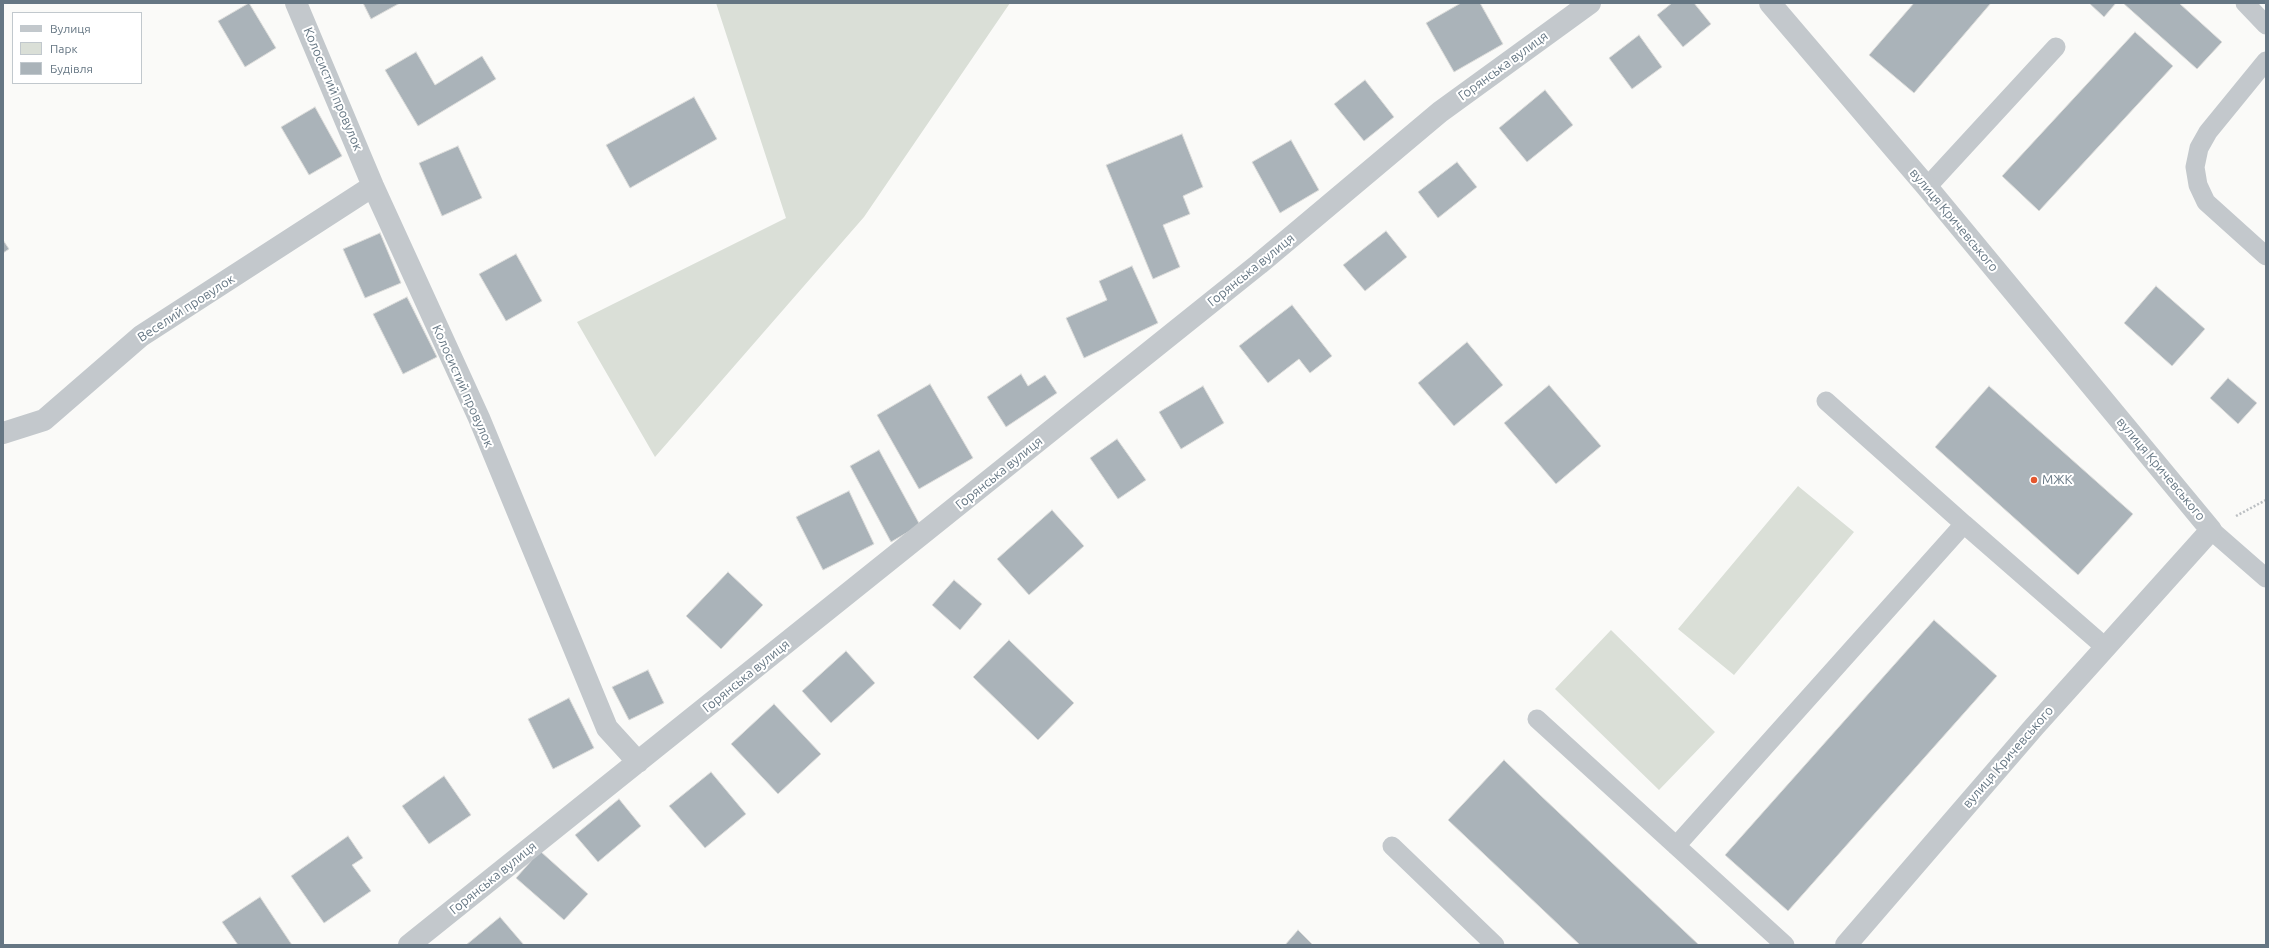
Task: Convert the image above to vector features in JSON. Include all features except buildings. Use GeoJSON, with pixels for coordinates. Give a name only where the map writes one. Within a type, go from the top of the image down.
{"type":"FeatureCollection","features":[{"type":"Feature","properties":{"kind":"street","name":"Колосистий провулок"},"geometry":{"type":"LineString","coordinates":[[296,3],[374,186],[479,418],[607,728],[638,762]]}},
{"type":"Feature","properties":{"kind":"street","name":"Горянська вулиця"},"geometry":{"type":"LineString","coordinates":[[409,945],[1259,264],[1440,112],[1590,3]]}},
{"type":"Feature","properties":{"kind":"street","name":"вулиця Кричевського"},"geometry":{"type":"LineString","coordinates":[[1770,3],[1927,187],[2211,530],[2105,647],[1846,945]]}},
{"type":"Feature","properties":{"kind":"street","name":"Веселий провулок"},"geometry":{"type":"LineString","coordinates":[[3,433],[44,420],[141,336],[374,186]]}},
{"type":"Feature","properties":{"kind":"lane"},"geometry":{"type":"LineString","coordinates":[[2245,3],[2266,25]]}},
{"type":"Feature","properties":{"kind":"lane"},"geometry":{"type":"LineString","coordinates":[[1927,187],[2056,47]]}},
{"type":"Feature","properties":{"kind":"lane"},"geometry":{"type":"LineString","coordinates":[[2266,61],[2208,132],[2199,148],[2195,167],[2198,185],[2206,202],[2266,256]]}},
{"type":"Feature","properties":{"kind":"lane"},"geometry":{"type":"LineString","coordinates":[[1826,401],[2105,647]]}},
{"type":"Feature","properties":{"kind":"lane"},"geometry":{"type":"LineString","coordinates":[[1676,846],[1964,524]]}},
{"type":"Feature","properties":{"kind":"lane"},"geometry":{"type":"LineString","coordinates":[[2211,530],[2266,578]]}},
{"type":"Feature","properties":{"kind":"lane"},"geometry":{"type":"LineString","coordinates":[[1537,718],[1785,945]]}},
{"type":"Feature","properties":{"kind":"lane"},"geometry":{"type":"LineString","coordinates":[[1392,846],[1494,945]]}},
{"type":"Feature","properties":{"kind":"path"},"geometry":{"type":"LineString","coordinates":[[2211,530],[2266,500]]}},
{"type":"Feature","properties":{"kind":"green space"},"geometry":{"type":"Polygon","coordinates":[[[716,3],[1010,3],[864,217],[655,457],[577,322],[786,218],[716,3]]]}},
{"type":"Feature","properties":{"kind":"green space"},"geometry":{"type":"Polygon","coordinates":[[[1798,486],[1854,532],[1734,675],[1678,629],[1798,486]]]}},
{"type":"Feature","properties":{"kind":"green space"},"geometry":{"type":"Polygon","coordinates":[[[1611,630],[1715,732],[1659,790],[1555,689],[1611,630]]]}},
{"type":"Feature","properties":{"kind":"place","name":"МЖК"},"geometry":{"type":"Point","coordinates":[2034,480]}}]}
